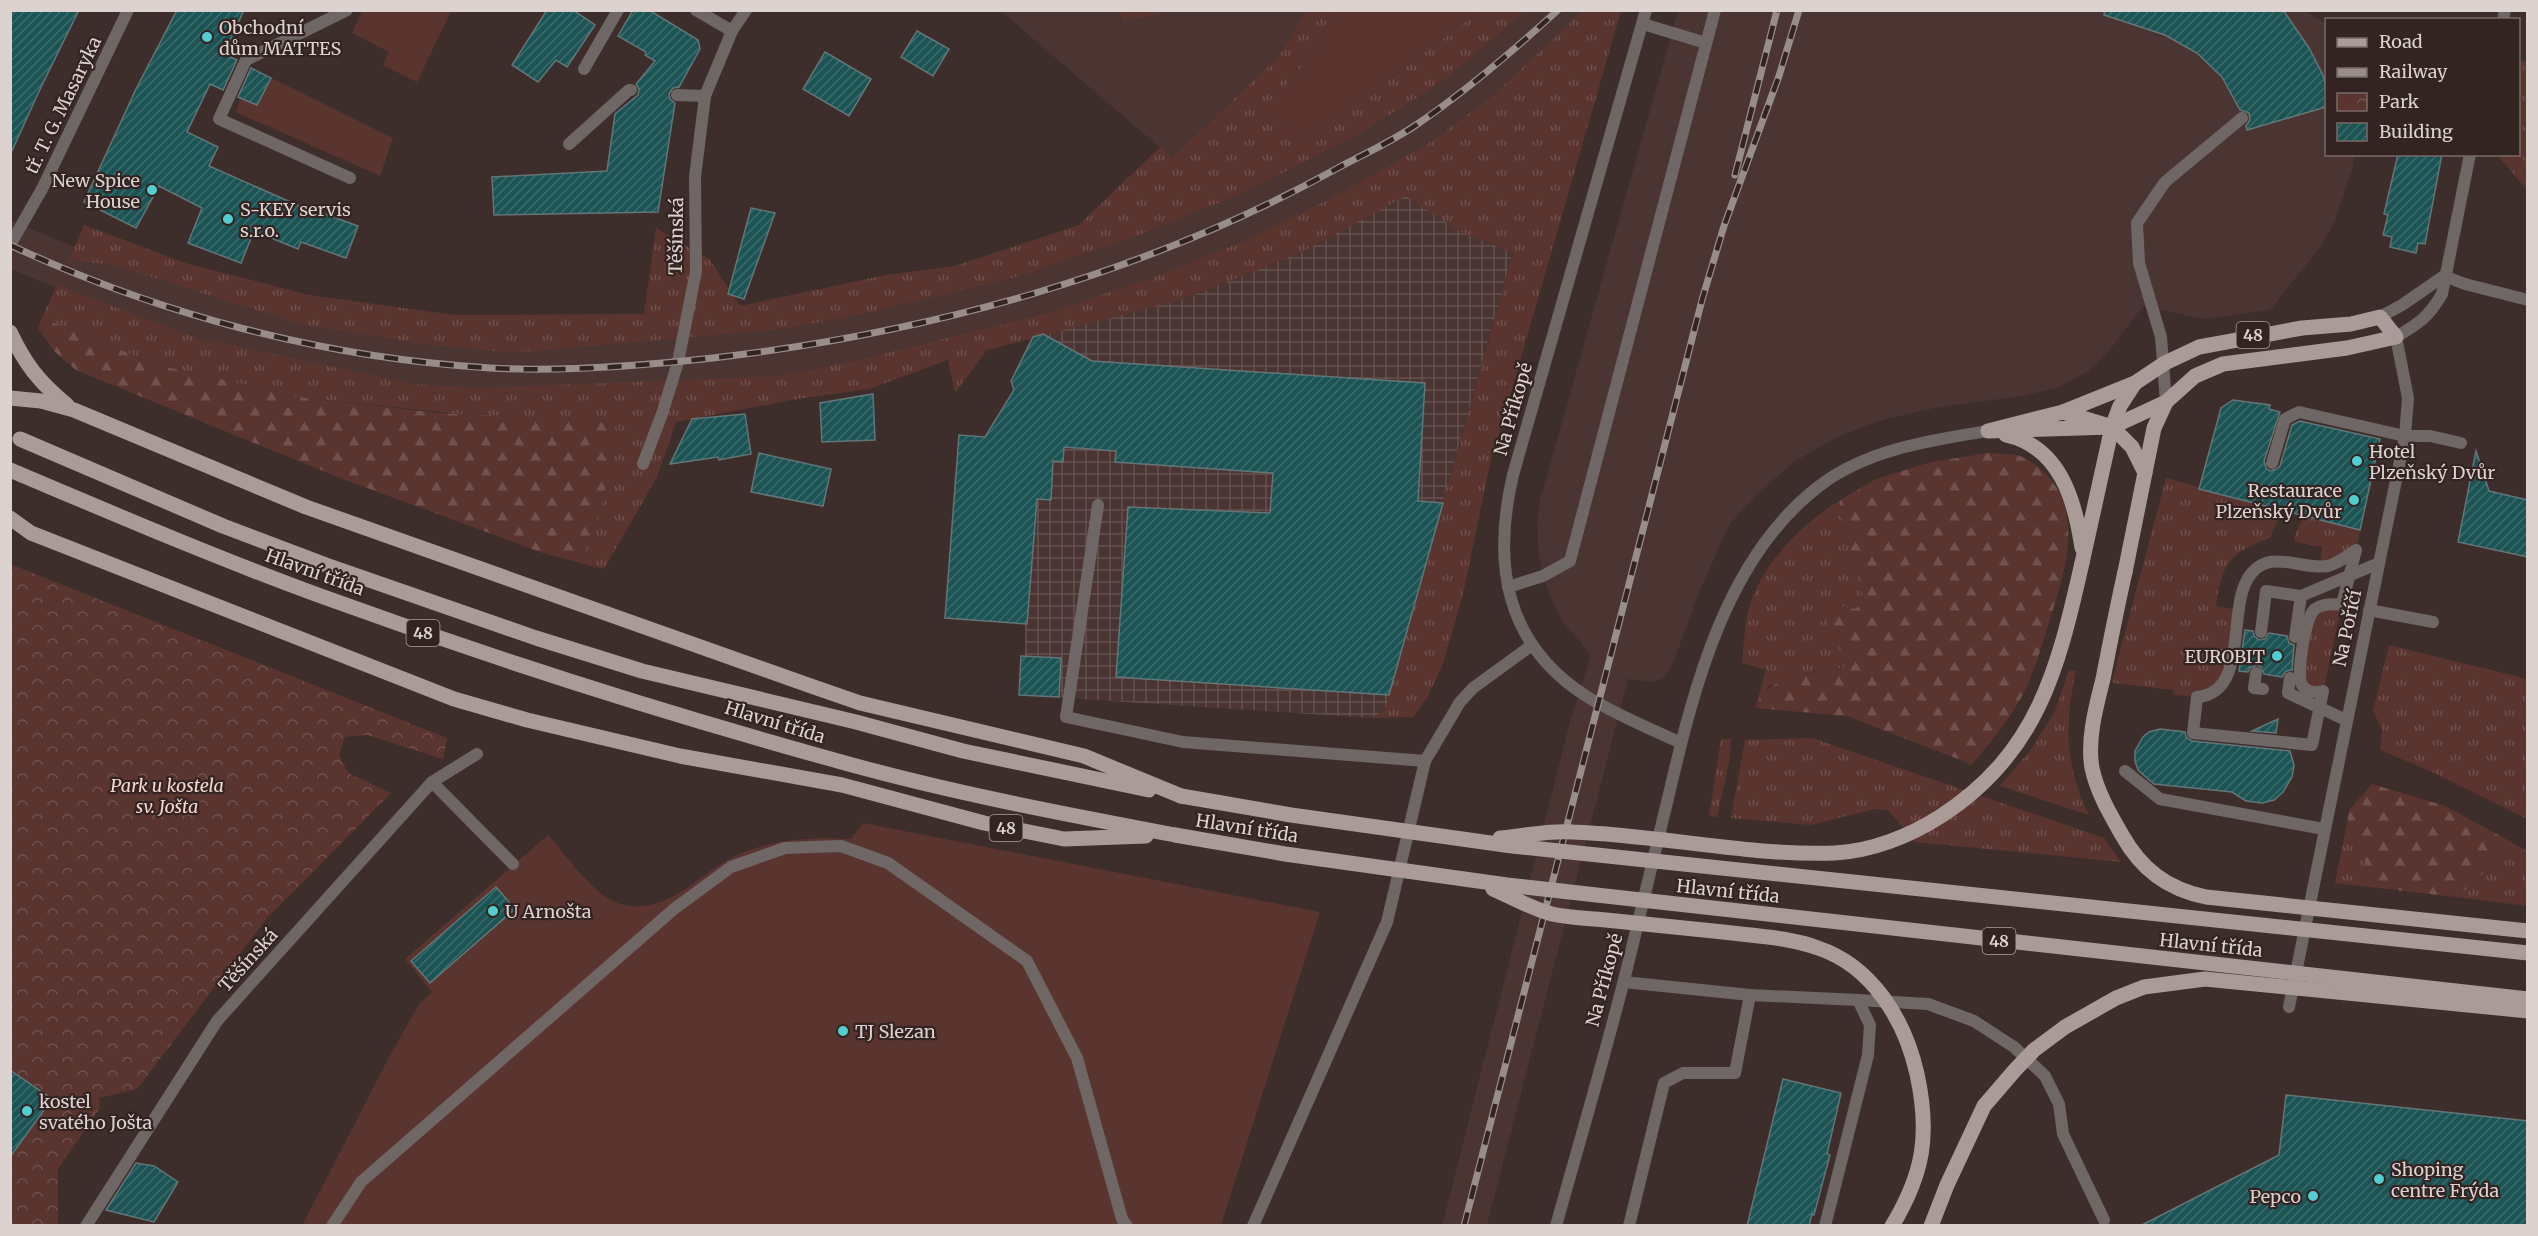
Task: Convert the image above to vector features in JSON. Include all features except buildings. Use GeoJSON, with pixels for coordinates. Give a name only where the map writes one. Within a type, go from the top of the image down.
{"type":"FeatureCollection","features":[{"type":"Feature","properties":{"kind":"main road","name":"48"},"geometry":{"type":"LineString","coordinates":[[1988,431],[2063,412],[2135,383],[2165,363],[2199,347],[2240,338],[2302,328],[2351,324],[2380,317]]}},
{"type":"Feature","properties":{"kind":"main road"},"geometry":{"type":"LineString","coordinates":[[2380,317],[2396,337]]}},
{"type":"Feature","properties":{"kind":"main road","name":"48"},"geometry":{"type":"LineString","coordinates":[[10,332],[31,370],[47,389],[74,410]]}},
{"type":"Feature","properties":{"kind":"main road","name":"48"},"geometry":{"type":"LineString","coordinates":[[2396,337],[2347,348],[2223,364],[2195,376],[2166,402],[2154,428],[2093,723],[2091,756],[2097,784],[2109,812],[2144,866],[2171,886],[2206,897],[2528,931]]}},
{"type":"Feature","properties":{"kind":"main road","name":"48"},"geometry":{"type":"LineString","coordinates":[[1476,841],[1570,831],[1790,852],[1837,853],[1869,847],[1920,829],[1953,808],[1986,782],[2009,756],[2030,725],[2047,691],[2061,652],[2112,427],[2120,406],[2135,383]]}},
{"type":"Feature","properties":{"kind":"main road","name":"48"},"geometry":{"type":"LineString","coordinates":[[10,398],[41,401],[74,410],[306,507],[860,703],[1084,756],[1181,796]]}},
{"type":"Feature","properties":{"kind":"main road"},"geometry":{"type":"LineString","coordinates":[[1988,431],[2112,427],[2166,402]]}},
{"type":"Feature","properties":{"kind":"main road"},"geometry":{"type":"LineString","coordinates":[[2063,412],[2112,427],[2132,447],[2145,473]]}},
{"type":"Feature","properties":{"kind":"main road","name":"48"},"geometry":{"type":"LineString","coordinates":[[1988,431],[2024,440],[2042,452],[2056,467],[2073,501],[2082,561]]}},
{"type":"Feature","properties":{"kind":"main road","name":"48"},"geometry":{"type":"LineString","coordinates":[[20,439],[234,530],[441,606],[642,671],[856,722],[963,751],[1181,796],[1290,815],[1476,841],[1733,871],[2528,953]]}},
{"type":"Feature","properties":{"kind":"main road","name":"Hlavní třída"},"geometry":{"type":"LineString","coordinates":[[10,470],[212,555],[420,632],[622,697],[846,764],[1064,814],[1285,854],[1471,880],[2528,999]]}},
{"type":"Feature","properties":{"kind":"main road","name":"48"},"geometry":{"type":"LineString","coordinates":[[10,518],[31,533],[454,699],[527,720],[680,756],[842,785],[984,823],[1064,838],[1175,835]]}},
{"type":"Feature","properties":{"kind":"main road","name":"48"},"geometry":{"type":"LineString","coordinates":[[10,532],[31,533]]}},
{"type":"Feature","properties":{"kind":"main road","name":"48"},"geometry":{"type":"LineString","coordinates":[[1471,880],[1552,914],[1775,938],[1818,948],[1846,961],[1868,981],[1896,1016],[1908,1038],[1920,1087],[1925,1121],[1922,1153],[1908,1199],[1892,1226]]}},
{"type":"Feature","properties":{"kind":"main road"},"geometry":{"type":"LineString","coordinates":[[1931,1226],[1984,1106],[2007,1079],[2034,1050],[2065,1027],[2116,998],[2144,987],[2205,979],[2528,1011]]}},
{"type":"Feature","properties":{"kind":"street","name":"tř. T. G. Masaryka"},"geometry":{"type":"LineString","coordinates":[[10,245],[35,200],[128,10]]}},
{"type":"Feature","properties":{"kind":"street"},"geometry":{"type":"LineString","coordinates":[[347,10],[246,60],[219,119],[350,178]]}},
{"type":"Feature","properties":{"kind":"street"},"geometry":{"type":"LineString","coordinates":[[584,69],[618,10]]}},
{"type":"Feature","properties":{"kind":"street"},"geometry":{"type":"LineString","coordinates":[[696,10],[732,32]]}},
{"type":"Feature","properties":{"kind":"street","name":"Těšínská"},"geometry":{"type":"LineString","coordinates":[[643,464],[678,362],[696,271],[695,177],[705,96],[732,32],[746,10]]}},
{"type":"Feature","properties":{"kind":"street","name":"Na Příkopě"},"geometry":{"type":"LineString","coordinates":[[1646,10],[1513,475],[1504,520],[1504,560],[1508,587],[1518,618],[1532,645],[1559,676],[1585,695],[1681,743]]}},
{"type":"Feature","properties":{"kind":"street"},"geometry":{"type":"LineString","coordinates":[[1508,587],[1543,576],[1570,561],[1715,10]]}},
{"type":"Feature","properties":{"kind":"street"},"geometry":{"type":"LineString","coordinates":[[1643,24],[1706,43]]}},
{"type":"Feature","properties":{"kind":"street"},"geometry":{"type":"LineString","coordinates":[[569,144],[631,90]]}},
{"type":"Feature","properties":{"kind":"street"},"geometry":{"type":"LineString","coordinates":[[676,95],[705,96]]}},
{"type":"Feature","properties":{"kind":"street"},"geometry":{"type":"LineString","coordinates":[[2166,402],[2165,363],[2161,337],[2139,263],[2137,223],[2165,182],[2242,118]]}},
{"type":"Feature","properties":{"kind":"street"},"geometry":{"type":"LineString","coordinates":[[2396,337],[2422,322],[2434,309],[2442,294],[2470,156]]}},
{"type":"Feature","properties":{"kind":"street"},"geometry":{"type":"LineString","coordinates":[[2444,276],[2465,284],[2528,300]]}},
{"type":"Feature","properties":{"kind":"street"},"geometry":{"type":"LineString","coordinates":[[2380,317],[2444,276]]}},
{"type":"Feature","properties":{"kind":"street","name":"Na Poříčí"},"geometry":{"type":"LineString","coordinates":[[2289,1007],[2405,436],[2408,398],[2396,337]]}},
{"type":"Feature","properties":{"kind":"street"},"geometry":{"type":"LineString","coordinates":[[2272,463],[2285,418],[2299,412],[2405,436],[2430,436],[2461,443]]}},
{"type":"Feature","properties":{"kind":"street","name":"Na Příkopě"},"geometry":{"type":"LineString","coordinates":[[1557,1226],[1624,982],[1695,687],[1723,615],[1759,552],[1801,501],[1836,474],[1863,462],[1912,446],[1988,431]]}},
{"type":"Feature","properties":{"kind":"street"},"geometry":{"type":"LineString","coordinates":[[1098,506],[1066,717],[1183,742],[1425,761]]}},
{"type":"Feature","properties":{"kind":"street"},"geometry":{"type":"LineString","coordinates":[[2356,550],[2342,604],[2324,605],[2315,609],[2309,615],[2306,627],[2300,679],[2303,687],[2309,691],[2314,693],[2323,691],[2319,707],[2312,745],[2193,733],[2197,697],[2214,692],[2224,685],[2230,672],[2240,603],[2247,580],[2254,571],[2278,560],[2329,566],[2341,561],[2356,550]]}},
{"type":"Feature","properties":{"kind":"street"},"geometry":{"type":"LineString","coordinates":[[2261,632],[2266,591],[2301,596],[2379,563]]}},
{"type":"Feature","properties":{"kind":"street"},"geometry":{"type":"LineString","coordinates":[[2295,637],[2301,596]]}},
{"type":"Feature","properties":{"kind":"street"},"geometry":{"type":"LineString","coordinates":[[2369,610],[2433,622]]}},
{"type":"Feature","properties":{"kind":"street"},"geometry":{"type":"LineString","coordinates":[[1253,1226],[1387,922],[1425,761],[1460,702],[1473,688],[1532,645]]}},
{"type":"Feature","properties":{"kind":"street"},"geometry":{"type":"LineString","coordinates":[[2256,673],[2254,688],[2263,689]]}},
{"type":"Feature","properties":{"kind":"street"},"geometry":{"type":"LineString","coordinates":[[2290,678],[2285,692],[2346,720]]}},
{"type":"Feature","properties":{"kind":"street","name":"Těšínská"},"geometry":{"type":"LineString","coordinates":[[86,1226],[217,1021],[432,782],[477,754]]}},
{"type":"Feature","properties":{"kind":"street"},"geometry":{"type":"LineString","coordinates":[[2126,771],[2160,799],[2324,829]]}},
{"type":"Feature","properties":{"kind":"street"},"geometry":{"type":"LineString","coordinates":[[432,782],[513,864]]}},
{"type":"Feature","properties":{"kind":"street"},"geometry":{"type":"LineString","coordinates":[[332,1226],[361,1182],[674,909],[731,867],[785,848],[842,846],[888,863],[1027,961],[1077,1058],[1122,1219],[1127,1226]]}},
{"type":"Feature","properties":{"kind":"street"},"geometry":{"type":"LineString","coordinates":[[1624,982],[1750,995],[1928,1004],[1974,1022],[2014,1047],[2045,1076],[2059,1104],[2063,1134],[2104,1220]]}},
{"type":"Feature","properties":{"kind":"street"},"geometry":{"type":"LineString","coordinates":[[1629,1226],[1664,1083],[1683,1073],[1735,1073],[1750,995]]}},
{"type":"Feature","properties":{"kind":"street"},"geometry":{"type":"LineString","coordinates":[[1825,1226],[1868,1055],[1870,1025],[1858,1000]]}},
{"type":"Feature","properties":{"kind":"shaded area"},"geometry":{"type":"Polygon","coordinates":[[[2304,10],[2325,23],[2325,156],[2354,156],[2353,166],[2334,223],[2321,246],[2270,310],[2204,319],[2143,306],[2109,351],[2088,371],[2060,387],[2023,396],[1939,407],[1882,420],[1839,436],[1795,461],[1758,493],[1729,525],[1699,592],[1672,666],[1663,678],[1654,682],[1628,679],[1487,1225],[1442,1226],[1570,722],[1591,655],[1561,619],[1546,586],[1539,558],[1537,525],[1540,500],[1678,11],[2304,10]]]}},
{"type":"Feature","properties":{"kind":"shaded area"},"geometry":{"type":"Polygon","coordinates":[[[1001,11],[1306,11],[1278,57],[1172,158],[1001,11]]]}},
{"type":"Feature","properties":{"kind":"shaded area"},"geometry":{"type":"Polygon","coordinates":[[[1526,11],[1589,11],[1489,99],[1426,145],[1323,202],[1249,239],[1154,277],[1047,313],[863,359],[780,376],[681,384],[490,391],[388,381],[303,367],[195,337],[104,308],[11,269],[10,220],[119,266],[582,346],[784,329],[868,313],[1024,275],[1139,235],[1241,194],[1356,136],[1443,81],[1526,11]]]}},
{"type":"Feature","properties":{"kind":"shaded area"},"geometry":{"type":"Polygon","coordinates":[[[1406,195],[1461,232],[1513,252],[1385,710],[1372,718],[1019,695],[1021,656],[1025,656],[1025,624],[945,618],[959,435],[985,437],[1014,390],[1011,381],[1033,337],[1181,300],[1302,252],[1406,195]]]}},
{"type":"Feature","properties":{"kind":"green space"},"geometry":{"type":"Polygon","coordinates":[[[1120,10],[1170,11],[1123,22],[1120,10]]]}},
{"type":"Feature","properties":{"kind":"green space"},"geometry":{"type":"Polygon","coordinates":[[[1332,10],[1480,11],[1309,138],[1261,110],[1295,75],[1316,48],[1332,10]]]}},
{"type":"Feature","properties":{"kind":"green space"},"geometry":{"type":"Polygon","coordinates":[[[451,11],[417,82],[383,65],[389,52],[352,33],[362,12],[451,11]]]}},
{"type":"Feature","properties":{"kind":"green space"},"geometry":{"type":"Polygon","coordinates":[[[1306,11],[1332,11],[1316,48],[1295,75],[1309,138],[1480,11],[1526,11],[1443,81],[1356,136],[1241,194],[1139,235],[1024,275],[868,313],[784,329],[512,353],[432,345],[300,324],[115,265],[69,260],[84,225],[185,263],[309,295],[455,315],[644,314],[656,228],[710,260],[740,306],[886,275],[955,266],[1079,225],[1160,147],[1172,158],[1278,57],[1306,11]]]}},
{"type":"Feature","properties":{"kind":"green space"},"geometry":{"type":"Polygon","coordinates":[[[1583,11],[1621,11],[1489,468],[1464,590],[1443,664],[1427,698],[1413,717],[1372,718],[1385,710],[1513,253],[1461,232],[1406,196],[1302,252],[1181,300],[987,350],[955,393],[948,360],[869,389],[803,398],[676,422],[657,477],[604,569],[577,562],[593,538],[491,417],[305,398],[158,365],[42,318],[57,285],[197,338],[414,384],[477,388],[780,376],[863,359],[1047,313],[1154,277],[1249,239],[1323,202],[1426,145],[1489,99],[1583,11]]]}},
{"type":"Feature","properties":{"kind":"green space"},"geometry":{"type":"Polygon","coordinates":[[[2521,60],[2528,62],[2527,190],[2500,158],[2500,156],[2520,156],[2521,60]]]}},
{"type":"Feature","properties":{"kind":"green space"},"geometry":{"type":"Polygon","coordinates":[[[271,78],[393,138],[380,176],[236,112],[241,98],[257,105],[271,78]]]}},
{"type":"Feature","properties":{"kind":"green space"},"geometry":{"type":"Polygon","coordinates":[[[42,318],[158,365],[305,398],[439,413],[616,421],[611,468],[593,538],[577,562],[543,553],[340,478],[76,370],[55,352],[38,328],[42,318]]]}},
{"type":"Feature","properties":{"kind":"green space"},"geometry":{"type":"Polygon","coordinates":[[[1989,453],[2017,455],[2044,472],[2057,488],[2064,505],[2068,524],[2068,543],[2066,562],[2056,601],[2026,688],[2008,719],[1970,766],[1966,762],[1847,716],[1755,708],[1760,697],[1781,681],[1808,673],[1847,667],[1847,659],[1833,641],[1827,620],[1838,605],[1855,609],[1864,602],[1839,501],[1876,479],[1931,462],[1989,453]]]}},
{"type":"Feature","properties":{"kind":"green space"},"geometry":{"type":"Polygon","coordinates":[[[2166,478],[2282,510],[2270,538],[2236,555],[2225,570],[2216,606],[2238,610],[2230,672],[2197,697],[2174,695],[2173,690],[2113,683],[2166,478]]]}},
{"type":"Feature","properties":{"kind":"green space"},"geometry":{"type":"Polygon","coordinates":[[[1839,501],[1864,602],[1855,609],[1833,641],[1847,659],[1847,667],[1810,672],[1769,686],[1757,702],[1766,670],[1742,663],[1748,611],[1754,594],[1783,548],[1810,522],[1839,501]]]}},
{"type":"Feature","properties":{"kind":"green space"},"geometry":{"type":"Polygon","coordinates":[[[2303,516],[2360,530],[2356,550],[2320,566],[2322,547],[2295,542],[2294,538],[2303,516]]]}},
{"type":"Feature","properties":{"kind":"green space","name":"Park u kostela sv. Jošta"},"geometry":{"type":"Polygon","coordinates":[[[10,564],[447,738],[443,759],[367,735],[345,737],[339,755],[348,773],[391,793],[267,918],[137,1089],[99,1098],[100,1108],[58,1169],[58,1225],[11,1225],[10,564]]]}},
{"type":"Feature","properties":{"kind":"green space"},"geometry":{"type":"Polygon","coordinates":[[[2342,604],[2323,691],[2303,687],[2309,615],[2342,604]]]}},
{"type":"Feature","properties":{"kind":"green space"},"geometry":{"type":"Polygon","coordinates":[[[2389,645],[2527,679],[2527,819],[2428,770],[2380,750],[2382,729],[2373,711],[2389,645]]]}},
{"type":"Feature","properties":{"kind":"green space"},"geometry":{"type":"Polygon","coordinates":[[[2069,670],[2076,671],[2069,727],[2071,762],[2089,815],[2000,786],[2030,751],[2055,711],[2069,670]]]}},
{"type":"Feature","properties":{"kind":"green space"},"geometry":{"type":"Polygon","coordinates":[[[1812,738],[2104,838],[2121,862],[1915,842],[1888,810],[1875,809],[1811,825],[1731,818],[1745,740],[1812,738]]]}},
{"type":"Feature","properties":{"kind":"green space"},"geometry":{"type":"Polygon","coordinates":[[[1721,739],[1731,739],[1729,762],[1717,817],[1709,816],[1721,739]]]}},
{"type":"Feature","properties":{"kind":"green space"},"geometry":{"type":"Polygon","coordinates":[[[2372,784],[2445,806],[2502,837],[2489,864],[2479,878],[2456,897],[2378,888],[2347,824],[2349,810],[2372,784]]]}},
{"type":"Feature","properties":{"kind":"green space","name":"TJ Slezan"},"geometry":{"type":"Polygon","coordinates":[[[863,823],[1320,912],[1221,1225],[302,1226],[388,1059],[419,1004],[432,992],[405,959],[548,835],[600,893],[620,904],[637,906],[653,905],[681,892],[721,864],[749,850],[792,840],[851,839],[863,823]]]}},
{"type":"Feature","properties":{"kind":"green space"},"geometry":{"type":"Polygon","coordinates":[[[2347,824],[2378,888],[2335,883],[2347,824]]]}},
{"type":"Feature","properties":{"kind":"green space"},"geometry":{"type":"Polygon","coordinates":[[[2502,837],[2527,851],[2527,906],[2456,897],[2484,871],[2502,837]]]}},
{"type":"Feature","properties":{"kind":"railway"},"geometry":{"type":"LineString","coordinates":[[10,245],[125,292],[244,329],[305,343],[428,363],[518,369],[602,368],[713,358],[794,347],[875,333],[1034,294],[1188,239],[1263,206],[1376,148],[1435,112],[1558,10]]}},
{"type":"Feature","properties":{"kind":"railway"},"geometry":{"type":"LineString","coordinates":[[1735,175],[1777,10]]}},
{"type":"Feature","properties":{"kind":"railway"},"geometry":{"type":"LineString","coordinates":[[1464,1226],[1702,300],[1724,226],[1779,76],[1799,10]]}},
{"type":"Feature","properties":{"kind":"place","name":"Obchodní dům MATTES"},"geometry":{"type":"Point","coordinates":[207,37]}},
{"type":"Feature","properties":{"kind":"place","name":"New Spice House"},"geometry":{"type":"Point","coordinates":[152,190]}},
{"type":"Feature","properties":{"kind":"place","name":"S-KEY servis s.r.o."},"geometry":{"type":"Point","coordinates":[228,219]}},
{"type":"Feature","properties":{"kind":"place","name":"Hotel Plzeňský Dvůr"},"geometry":{"type":"Point","coordinates":[2357,461]}},
{"type":"Feature","properties":{"kind":"place","name":"Restaurace Plzeňský Dvůr"},"geometry":{"type":"Point","coordinates":[2354,500]}},
{"type":"Feature","properties":{"kind":"place","name":"EUROBIT"},"geometry":{"type":"Point","coordinates":[2277,656]}},
{"type":"Feature","properties":{"kind":"place","name":"U Arnošta"},"geometry":{"type":"Point","coordinates":[493,911]}},
{"type":"Feature","properties":{"kind":"place","name":"TJ Slezan"},"geometry":{"type":"Point","coordinates":[843,1031]}},
{"type":"Feature","properties":{"kind":"place","name":"kostel svatého Jošta"},"geometry":{"type":"Point","coordinates":[27,1111]}},
{"type":"Feature","properties":{"kind":"place","name":"Shoping centre Frýda"},"geometry":{"type":"Point","coordinates":[2379,1179]}},
{"type":"Feature","properties":{"kind":"place","name":"Pepco"},"geometry":{"type":"Point","coordinates":[2313,1196]}}]}
